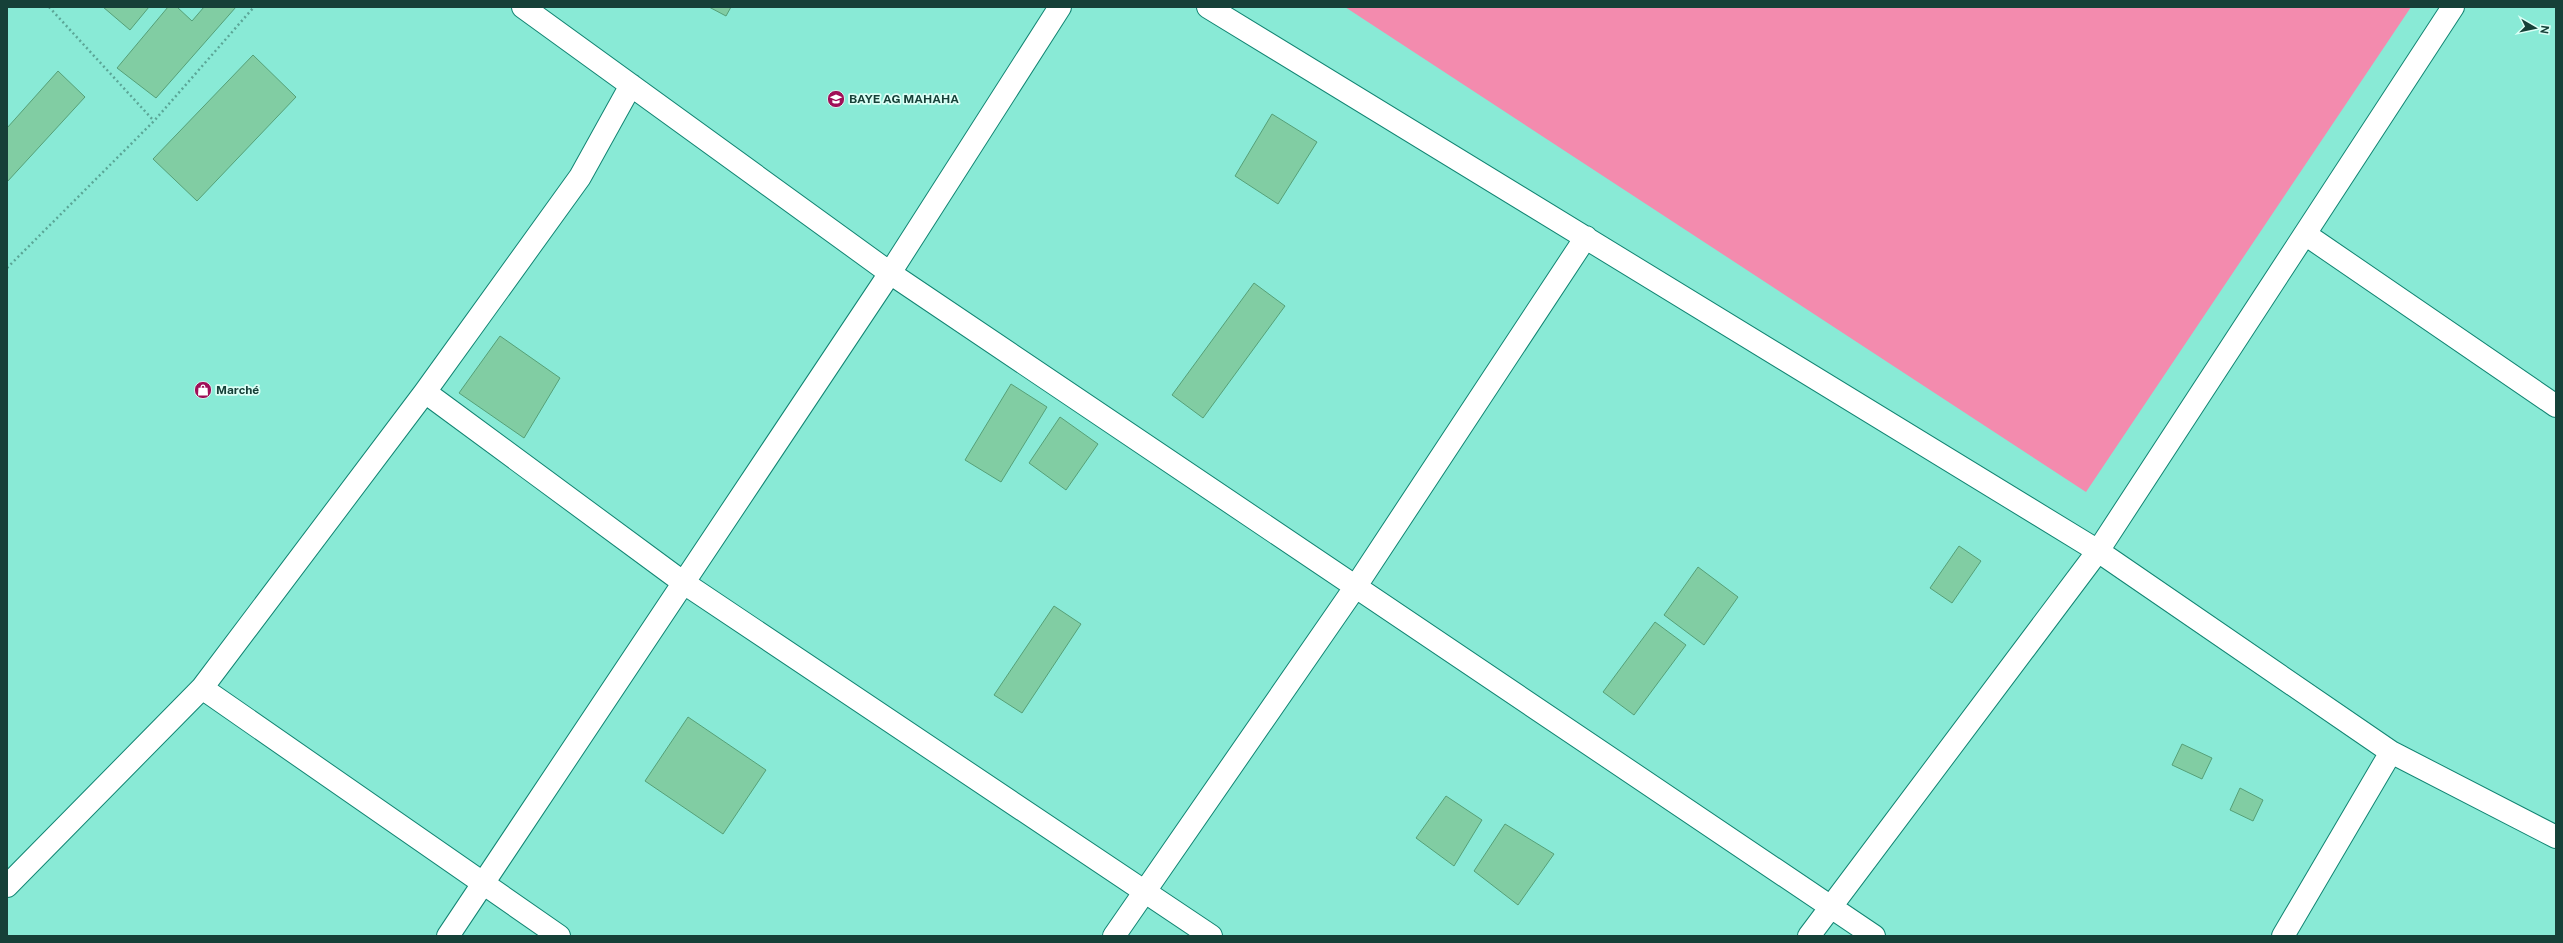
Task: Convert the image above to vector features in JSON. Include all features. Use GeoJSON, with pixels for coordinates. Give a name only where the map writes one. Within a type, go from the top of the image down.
{"type":"FeatureCollection","features":[{"type":"Feature","properties":{"kind":"street"},"geometry":{"type":"LineString","coordinates":[[523,7],[890,272],[1874,936]]}},
{"type":"Feature","properties":{"kind":"street"},"geometry":{"type":"LineString","coordinates":[[448,936],[890,272],[1060,7]]}},
{"type":"Feature","properties":{"kind":"street"},"geometry":{"type":"LineString","coordinates":[[1208,7],[2098,551],[2391,752],[2556,837]]}},
{"type":"Feature","properties":{"kind":"street"},"geometry":{"type":"LineString","coordinates":[[1809,936],[1830,906],[2098,551],[2453,7]]}},
{"type":"Feature","properties":{"kind":"street"},"geometry":{"type":"LineString","coordinates":[[7,886],[202,688],[425,392],[580,177],[631,85]]}},
{"type":"Feature","properties":{"kind":"street"},"geometry":{"type":"LineString","coordinates":[[2305,234],[2556,406]]}},
{"type":"Feature","properties":{"kind":"street"},"geometry":{"type":"LineString","coordinates":[[1114,936],[1356,586],[1586,238]]}},
{"type":"Feature","properties":{"kind":"street"},"geometry":{"type":"LineString","coordinates":[[425,392],[684,583],[1211,936]]}},
{"type":"Feature","properties":{"kind":"street"},"geometry":{"type":"LineString","coordinates":[[202,688],[559,936]]}},
{"type":"Feature","properties":{"kind":"street"},"geometry":{"type":"LineString","coordinates":[[2283,936],[2391,752]]}},
{"type":"Feature","properties":{"kind":"path"},"geometry":{"type":"LineString","coordinates":[[49,7],[154,120]]}},
{"type":"Feature","properties":{"kind":"path"},"geometry":{"type":"LineString","coordinates":[[7,268],[154,120],[254,7]]}},
{"type":"Feature","properties":{"kind":"shaded area"},"geometry":{"type":"Polygon","coordinates":[[[1345,7],[2411,7],[2086,492],[1345,7]]]}},
{"type":"Feature","properties":{"kind":"building"},"geometry":{"type":"Polygon","coordinates":[[[103,7],[149,7],[130,30],[103,7]]]}},
{"type":"Feature","properties":{"kind":"building"},"geometry":{"type":"Polygon","coordinates":[[[168,7],[177,7],[192,21],[204,7],[236,7],[156,98],[117,68],[168,7]]]}},
{"type":"Feature","properties":{"kind":"building"},"geometry":{"type":"Polygon","coordinates":[[[709,7],[731,7],[726,16],[709,7]]]}},
{"type":"Feature","properties":{"kind":"building"},"geometry":{"type":"Polygon","coordinates":[[[253,55],[296,97],[197,201],[153,159],[253,55]]]}},
{"type":"Feature","properties":{"kind":"building"},"geometry":{"type":"Polygon","coordinates":[[[58,71],[85,97],[7,182],[7,128],[58,71]]]}},
{"type":"Feature","properties":{"kind":"building"},"geometry":{"type":"Polygon","coordinates":[[[1272,114],[1317,142],[1278,204],[1235,176],[1272,114]]]}},
{"type":"Feature","properties":{"kind":"building"},"geometry":{"type":"Polygon","coordinates":[[[1254,283],[1285,306],[1203,418],[1172,395],[1254,283]]]}},
{"type":"Feature","properties":{"kind":"building"},"geometry":{"type":"Polygon","coordinates":[[[500,336],[560,378],[524,438],[459,393],[500,336]]]}},
{"type":"Feature","properties":{"kind":"building"},"geometry":{"type":"Polygon","coordinates":[[[1011,384],[1047,407],[1001,482],[965,460],[1011,384]]]}},
{"type":"Feature","properties":{"kind":"building"},"geometry":{"type":"Polygon","coordinates":[[[1060,417],[1098,444],[1066,490],[1029,463],[1060,417]]]}},
{"type":"Feature","properties":{"kind":"building"},"geometry":{"type":"Polygon","coordinates":[[[1959,546],[1981,561],[1952,603],[1930,588],[1959,546]]]}},
{"type":"Feature","properties":{"kind":"building"},"geometry":{"type":"Polygon","coordinates":[[[1698,567],[1738,597],[1704,645],[1664,615],[1698,567]]]}},
{"type":"Feature","properties":{"kind":"building"},"geometry":{"type":"Polygon","coordinates":[[[1054,606],[1081,624],[1022,713],[994,695],[1054,606]]]}},
{"type":"Feature","properties":{"kind":"building"},"geometry":{"type":"Polygon","coordinates":[[[1655,622],[1686,645],[1634,715],[1603,692],[1655,622]]]}},
{"type":"Feature","properties":{"kind":"building"},"geometry":{"type":"Polygon","coordinates":[[[688,717],[766,770],[723,834],[645,781],[688,717]]]}},
{"type":"Feature","properties":{"kind":"building"},"geometry":{"type":"Polygon","coordinates":[[[2182,744],[2212,758],[2202,779],[2172,765],[2182,744]]]}},
{"type":"Feature","properties":{"kind":"building"},"geometry":{"type":"Polygon","coordinates":[[[2240,788],[2263,800],[2253,821],[2230,810],[2240,788]]]}},
{"type":"Feature","properties":{"kind":"building"},"geometry":{"type":"Polygon","coordinates":[[[1446,796],[1482,820],[1454,866],[1416,838],[1446,796]]]}},
{"type":"Feature","properties":{"kind":"building"},"geometry":{"type":"Polygon","coordinates":[[[1505,824],[1554,854],[1518,905],[1474,871],[1505,824]]]}},
{"type":"Feature","properties":{"kind":"place","name":"BAYE AG MAHAHA"},"geometry":{"type":"Point","coordinates":[836,99]}},
{"type":"Feature","properties":{"kind":"place","name":"Marché"},"geometry":{"type":"Point","coordinates":[203,390]}}]}
